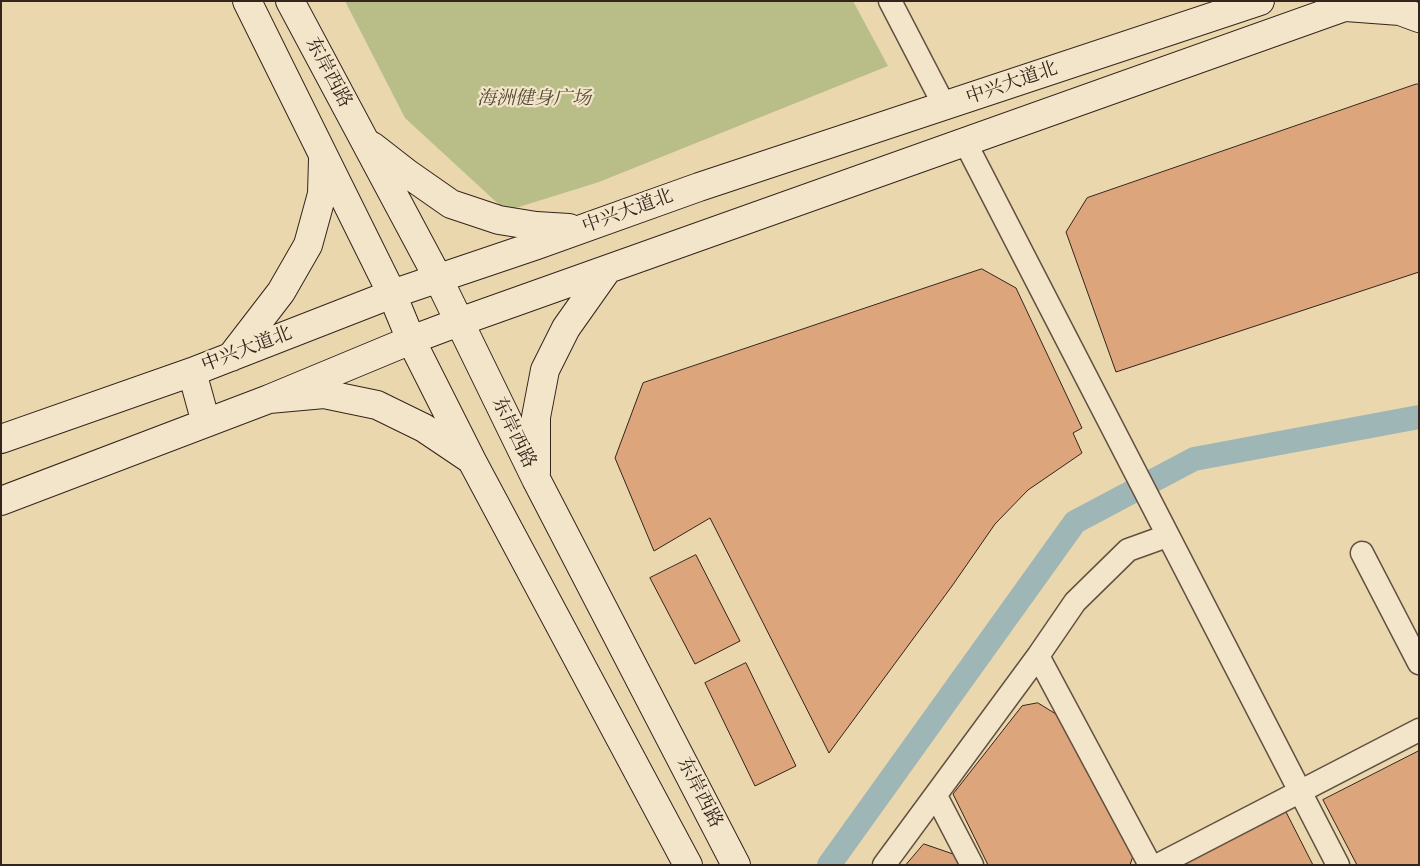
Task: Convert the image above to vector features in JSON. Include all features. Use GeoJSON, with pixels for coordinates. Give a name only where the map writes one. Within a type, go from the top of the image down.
{"type":"FeatureCollection","features":[{"type":"Feature","properties":{"kind":"main road"},"geometry":{"type":"LineString","coordinates":[[247,1],[392,294],[411,340],[472,461],[688,865]]}},
{"type":"Feature","properties":{"kind":"main road","name":"东岸西路"},"geometry":{"type":"LineString","coordinates":[[290,1],[438,278],[536,479],[736,865]]}},
{"type":"Feature","properties":{"kind":"main road","name":"中兴大道北"},"geometry":{"type":"LineString","coordinates":[[1,439],[192,372],[392,294],[699,187],[1260,1]]}},
{"type":"Feature","properties":{"kind":"main road"},"geometry":{"type":"LineString","coordinates":[[1354,4],[1400,12],[1419,18]]}},
{"type":"Feature","properties":{"kind":"main road","name":"中兴大道北"},"geometry":{"type":"LineString","coordinates":[[269,399],[458,322],[1354,4]]}},
{"type":"Feature","properties":{"kind":"main road"},"geometry":{"type":"LineString","coordinates":[[365,140],[408,174],[451,204],[499,220],[536,226],[581,229]]}},
{"type":"Feature","properties":{"kind":"main road"},"geometry":{"type":"LineString","coordinates":[[231,357],[281,292],[308,245],[322,194],[323,155]]}},
{"type":"Feature","properties":{"kind":"main road"},"geometry":{"type":"LineString","coordinates":[[536,479],[536,417],[545,370],[566,328],[606,270]]}},
{"type":"Feature","properties":{"kind":"main road"},"geometry":{"type":"LineString","coordinates":[[192,372],[206,423]]}},
{"type":"Feature","properties":{"kind":"main road"},"geometry":{"type":"LineString","coordinates":[[10,498],[269,399],[324,394],[377,406],[424,428],[472,461]]}},
{"type":"Feature","properties":{"kind":"street"},"geometry":{"type":"LineString","coordinates":[[890,1],[945,107]]}},
{"type":"Feature","properties":{"kind":"street"},"geometry":{"type":"LineString","coordinates":[[965,142],[1120,442],[1156,516],[1338,865]]}},
{"type":"Feature","properties":{"kind":"street"},"geometry":{"type":"LineString","coordinates":[[884,865],[1038,656],[1075,602],[1128,550],[1167,536]]}},
{"type":"Feature","properties":{"kind":"street"},"geometry":{"type":"LineString","coordinates":[[1362,552],[1419,663]]}},
{"type":"Feature","properties":{"kind":"street"},"geometry":{"type":"LineString","coordinates":[[1038,656],[1150,865]]}},
{"type":"Feature","properties":{"kind":"street"},"geometry":{"type":"LineString","coordinates":[[1158,865],[1419,730]]}},
{"type":"Feature","properties":{"kind":"street"},"geometry":{"type":"LineString","coordinates":[[936,796],[972,865]]}},
{"type":"Feature","properties":{"kind":"green space","name":"海洲健身广场"},"geometry":{"type":"Polygon","coordinates":[[[345,1],[853,1],[888,66],[599,182],[506,211],[405,118],[345,1]]]}},
{"type":"Feature","properties":{"kind":"building"},"geometry":{"type":"Polygon","coordinates":[[[1417,84],[1419,85],[1419,272],[1116,372],[1066,232],[1087,198],[1417,84]]]}},
{"type":"Feature","properties":{"kind":"building"},"geometry":{"type":"Polygon","coordinates":[[[982,269],[1016,288],[1082,428],[1073,433],[1082,453],[1028,490],[995,524],[952,586],[829,753],[710,518],[654,551],[615,458],[643,383],[982,269]]]}},
{"type":"Feature","properties":{"kind":"building"},"geometry":{"type":"Polygon","coordinates":[[[696,555],[740,641],[695,664],[650,578],[696,555]]]}},
{"type":"Feature","properties":{"kind":"building"},"geometry":{"type":"Polygon","coordinates":[[[746,663],[796,766],[755,786],[705,683],[746,663]]]}},
{"type":"Feature","properties":{"kind":"building"},"geometry":{"type":"Polygon","coordinates":[[[1038,703],[1056,714],[1134,853],[1130,865],[988,865],[953,794],[1022,706],[1038,703]]]}},
{"type":"Feature","properties":{"kind":"building"},"geometry":{"type":"Polygon","coordinates":[[[1419,751],[1419,865],[1357,865],[1323,800],[1419,751]]]}},
{"type":"Feature","properties":{"kind":"building"},"geometry":{"type":"Polygon","coordinates":[[[1285,810],[1313,865],[1178,865],[1285,810]]]}},
{"type":"Feature","properties":{"kind":"building"},"geometry":{"type":"Polygon","coordinates":[[[924,844],[956,855],[961,865],[906,865],[924,844]]]}},
{"type":"Feature","properties":{"kind":"waterway"},"geometry":{"type":"LineString","coordinates":[[829,865],[1075,522],[1194,459],[1419,417]]}}]}
